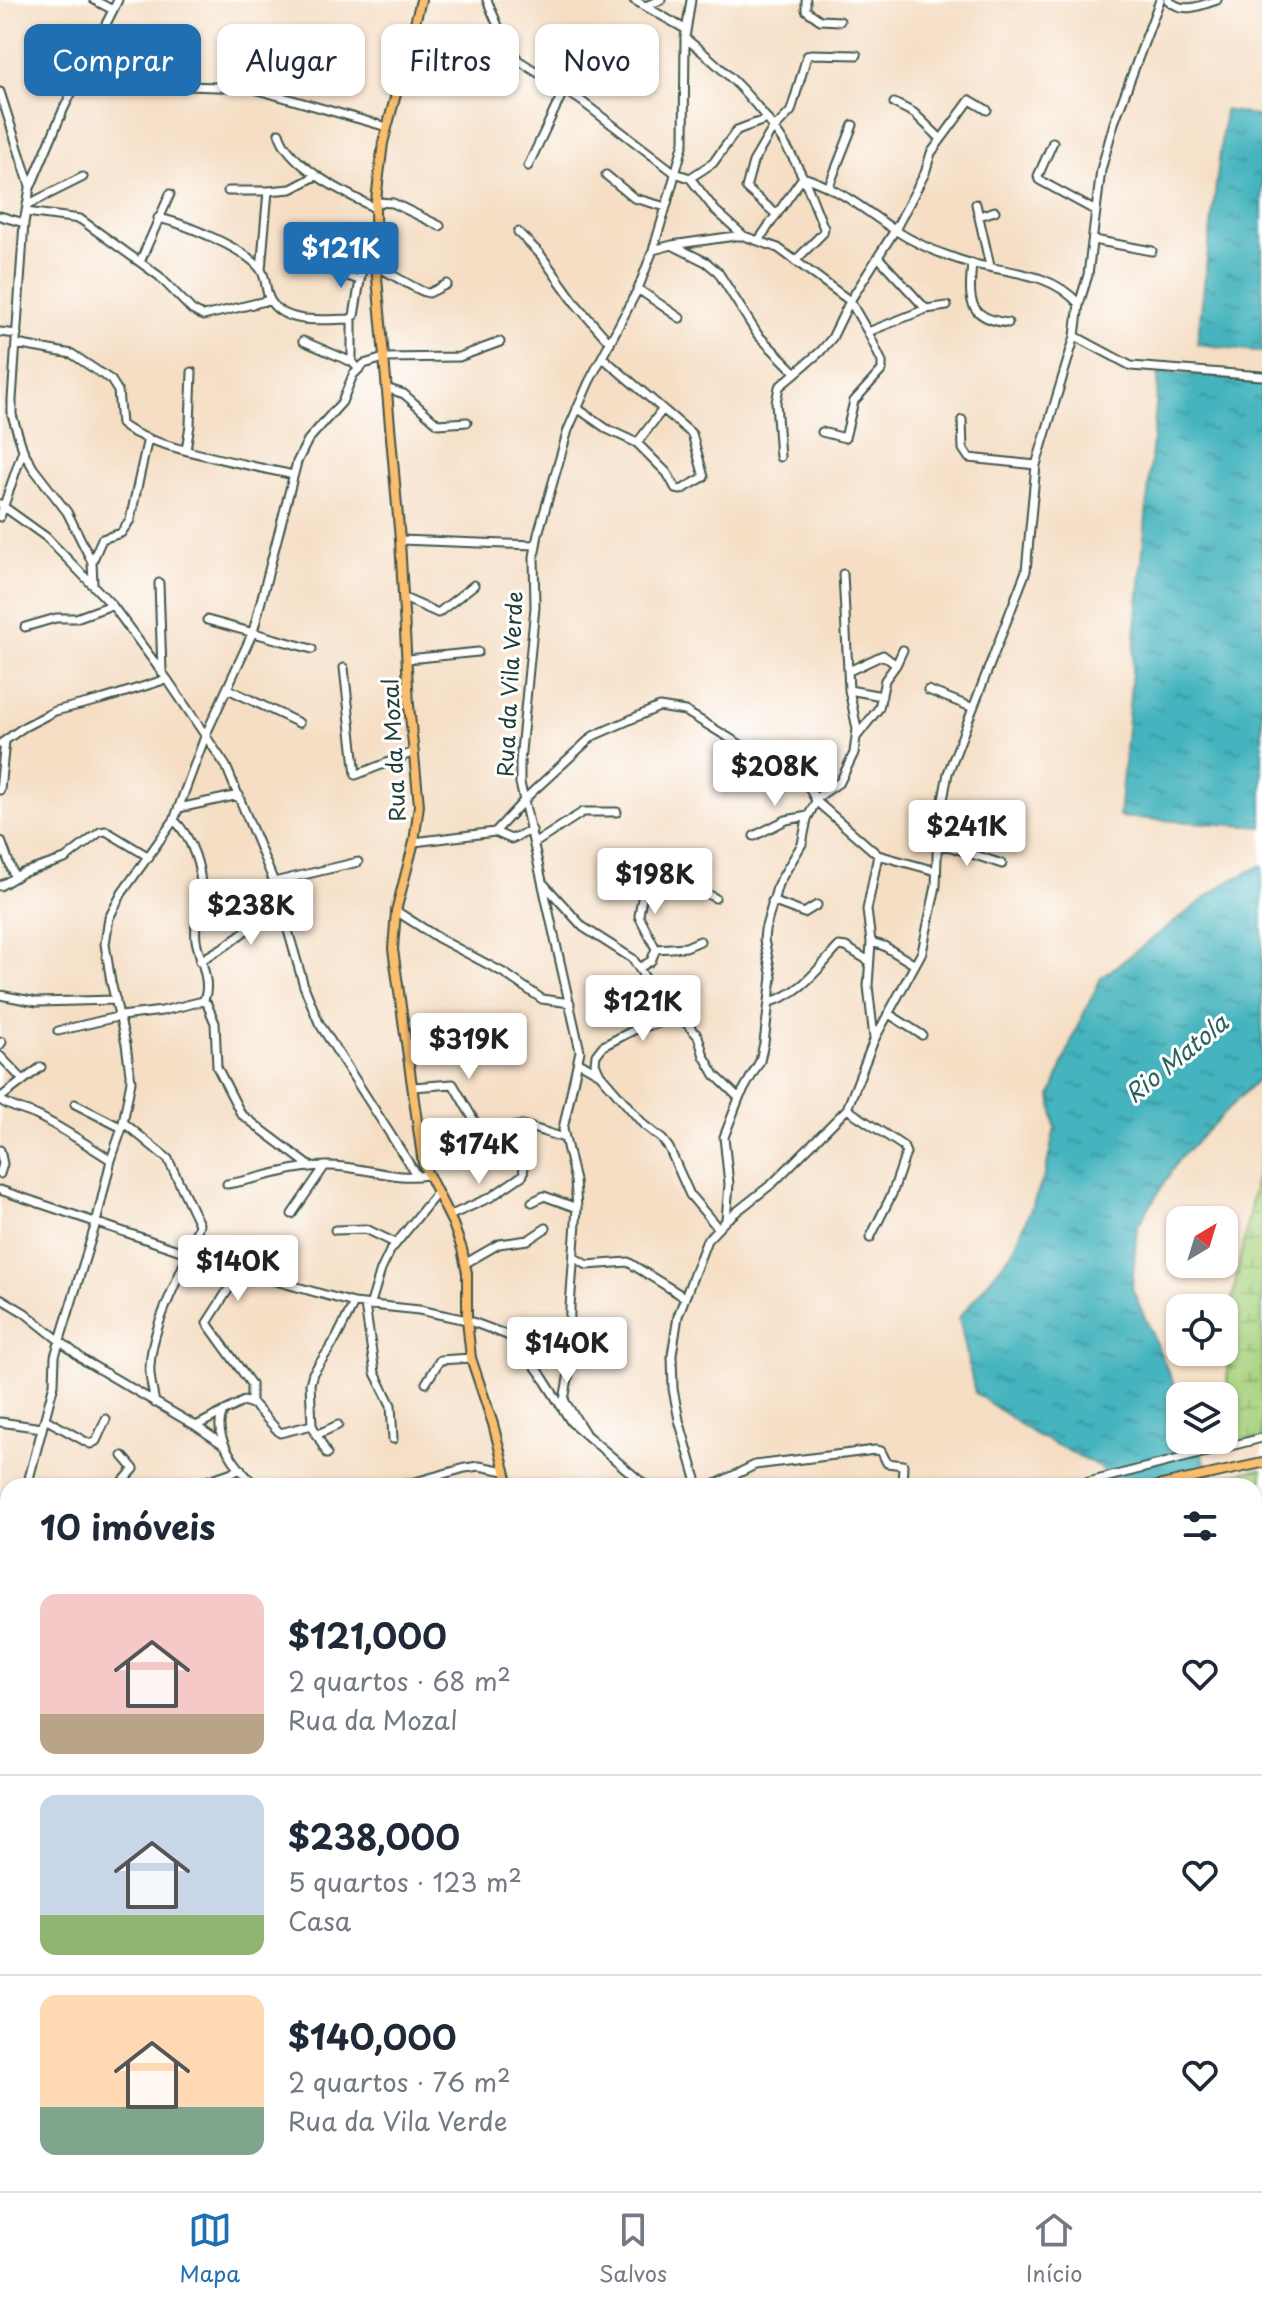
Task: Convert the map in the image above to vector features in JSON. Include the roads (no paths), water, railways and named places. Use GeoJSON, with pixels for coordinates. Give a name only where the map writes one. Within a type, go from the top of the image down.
{"type":"FeatureCollection","features":[{"type":"Feature","properties":{"kind":"main road","name":"Rua da Mozal"},"geometry":{"type":"LineString","coordinates":[[421,0],[379,164],[375,227],[419,805],[414,842],[396,911],[393,949],[422,1175],[449,1216],[466,1263],[471,1358],[507,1478]]}},
{"type":"Feature","properties":{"kind":"main road"},"geometry":{"type":"LineString","coordinates":[[1196,1478],[1262,1463]]}},
{"type":"Feature","properties":{"kind":"street"},"geometry":{"type":"LineString","coordinates":[[94,0],[113,10]]}},
{"type":"Feature","properties":{"kind":"street"},"geometry":{"type":"LineString","coordinates":[[93,583],[92,562],[64,507],[23,450],[12,415],[24,223],[30,188],[48,141],[118,0]]}},
{"type":"Feature","properties":{"kind":"street"},"geometry":{"type":"LineString","coordinates":[[487,0],[518,60],[535,71]]}},
{"type":"Feature","properties":{"kind":"street"},"geometry":{"type":"LineString","coordinates":[[634,0],[685,34],[733,77],[803,177],[824,231],[795,261]]}},
{"type":"Feature","properties":{"kind":"street"},"geometry":{"type":"LineString","coordinates":[[645,6],[661,0]]}},
{"type":"Feature","properties":{"kind":"street","name":"Rua da Vila Verde"},"geometry":{"type":"LineString","coordinates":[[564,1400],[569,1373],[577,1208],[563,1121],[579,1062],[579,1040],[524,801],[520,762],[535,607],[535,545],[568,430],[638,289],[666,207],[685,133],[685,34],[691,0]]}},
{"type":"Feature","properties":{"kind":"street"},"geometry":{"type":"LineString","coordinates":[[806,0],[806,10],[814,17],[840,21]]}},
{"type":"Feature","properties":{"kind":"street"},"geometry":{"type":"LineString","coordinates":[[696,1478],[679,1420],[671,1371],[673,1337],[684,1297],[700,1252],[718,1228],[773,1183],[847,1109],[874,1040],[922,952],[929,925],[948,773],[1026,571],[1036,465],[1075,336],[1094,240],[1101,170],[1114,123],[1160,0]]}},
{"type":"Feature","properties":{"kind":"street"},"geometry":{"type":"LineString","coordinates":[[1168,0],[1173,5],[1188,8],[1217,0]]}},
{"type":"Feature","properties":{"kind":"street"},"geometry":{"type":"LineString","coordinates":[[776,214],[746,188],[749,168],[770,126],[791,111],[807,56],[857,55]]}},
{"type":"Feature","properties":{"kind":"street"},"geometry":{"type":"LineString","coordinates":[[201,86],[251,88],[387,127]]}},
{"type":"Feature","properties":{"kind":"street"},"geometry":{"type":"LineString","coordinates":[[0,92],[30,188]]}},
{"type":"Feature","properties":{"kind":"street"},"geometry":{"type":"LineString","coordinates":[[528,166],[561,96]]}},
{"type":"Feature","properties":{"kind":"street"},"geometry":{"type":"LineString","coordinates":[[572,96],[675,173],[690,178],[715,210],[744,236],[778,248],[850,301],[868,332],[882,370],[854,401],[845,438],[822,432]]}},
{"type":"Feature","properties":{"kind":"street"},"geometry":{"type":"LineString","coordinates":[[780,457],[776,394],[784,382],[827,346],[850,301],[895,230],[925,173],[931,153],[968,101],[987,110]]}},
{"type":"Feature","properties":{"kind":"street"},"geometry":{"type":"LineString","coordinates":[[894,103],[914,113],[941,139]]}},
{"type":"Feature","properties":{"kind":"street"},"geometry":{"type":"LineString","coordinates":[[829,186],[853,125]]}},
{"type":"Feature","properties":{"kind":"street"},"geometry":{"type":"LineString","coordinates":[[690,178],[713,163],[740,127],[770,126]]}},
{"type":"Feature","properties":{"kind":"street"},"geometry":{"type":"LineString","coordinates":[[279,133],[284,145],[316,176],[376,205],[393,203],[440,226]]}},
{"type":"Feature","properties":{"kind":"street"},"geometry":{"type":"LineString","coordinates":[[1053,142],[1039,180],[1096,211]]}},
{"type":"Feature","properties":{"kind":"street"},"geometry":{"type":"LineString","coordinates":[[606,175],[634,198],[666,207]]}},
{"type":"Feature","properties":{"kind":"street"},"geometry":{"type":"LineString","coordinates":[[228,191],[291,189],[316,176]]}},
{"type":"Feature","properties":{"kind":"street"},"geometry":{"type":"LineString","coordinates":[[27,208],[83,177]]}},
{"type":"Feature","properties":{"kind":"street"},"geometry":{"type":"LineString","coordinates":[[803,177],[829,186],[895,230],[972,263],[1031,274],[1072,296],[1079,304]]}},
{"type":"Feature","properties":{"kind":"street"},"geometry":{"type":"LineString","coordinates":[[758,241],[803,177]]}},
{"type":"Feature","properties":{"kind":"street"},"geometry":{"type":"LineString","coordinates":[[268,191],[261,270],[270,300],[286,313],[306,319],[352,318]]}},
{"type":"Feature","properties":{"kind":"street"},"geometry":{"type":"LineString","coordinates":[[140,262],[170,194]]}},
{"type":"Feature","properties":{"kind":"street"},"geometry":{"type":"LineString","coordinates":[[976,204],[990,266]]}},
{"type":"Feature","properties":{"kind":"street"},"geometry":{"type":"LineString","coordinates":[[27,208],[80,219],[159,276],[192,310],[203,316],[270,300]]}},
{"type":"Feature","properties":{"kind":"street"},"geometry":{"type":"LineString","coordinates":[[979,216],[995,211]]}},
{"type":"Feature","properties":{"kind":"street"},"geometry":{"type":"LineString","coordinates":[[0,216],[24,223]]}},
{"type":"Feature","properties":{"kind":"street"},"geometry":{"type":"LineString","coordinates":[[158,218],[196,229],[228,245],[261,270]]}},
{"type":"Feature","properties":{"kind":"street"},"geometry":{"type":"LineString","coordinates":[[29,1478],[54,1384],[53,1365],[59,1341],[123,1125],[131,1071],[105,944],[109,918],[122,893],[174,820],[206,734],[253,632],[302,450],[342,402],[355,365],[352,318],[368,239],[375,227]]}},
{"type":"Feature","properties":{"kind":"street"},"geometry":{"type":"LineString","coordinates":[[518,232],[540,254],[576,304],[610,343]]}},
{"type":"Feature","properties":{"kind":"street"},"geometry":{"type":"LineString","coordinates":[[653,250],[744,236]]}},
{"type":"Feature","properties":{"kind":"street"},"geometry":{"type":"LineString","coordinates":[[1094,240],[1152,251]]}},
{"type":"Feature","properties":{"kind":"street"},"geometry":{"type":"LineString","coordinates":[[672,245],[706,262],[718,272],[758,335],[795,372]]}},
{"type":"Feature","properties":{"kind":"street"},"geometry":{"type":"LineString","coordinates":[[878,257],[926,309]]}},
{"type":"Feature","properties":{"kind":"street"},"geometry":{"type":"LineString","coordinates":[[972,263],[970,293],[973,309],[985,318],[1008,323]]}},
{"type":"Feature","properties":{"kind":"street"},"geometry":{"type":"LineString","coordinates":[[315,264],[359,280]]}},
{"type":"Feature","properties":{"kind":"street"},"geometry":{"type":"LineString","coordinates":[[376,266],[422,292],[430,292],[447,284]]}},
{"type":"Feature","properties":{"kind":"street"},"geometry":{"type":"LineString","coordinates":[[638,289],[680,318]]}},
{"type":"Feature","properties":{"kind":"street"},"geometry":{"type":"LineString","coordinates":[[1072,296],[1084,292]]}},
{"type":"Feature","properties":{"kind":"street"},"geometry":{"type":"LineString","coordinates":[[868,332],[926,309],[947,306]]}},
{"type":"Feature","properties":{"kind":"street"},"geometry":{"type":"LineString","coordinates":[[0,332],[17,334]]}},
{"type":"Feature","properties":{"kind":"street"},"geometry":{"type":"LineString","coordinates":[[1075,336],[1131,366],[1262,376]]}},
{"type":"Feature","properties":{"kind":"street"},"geometry":{"type":"LineString","coordinates":[[303,341],[355,365],[384,358],[459,357],[500,342]]}},
{"type":"Feature","properties":{"kind":"street"},"geometry":{"type":"LineString","coordinates":[[16,344],[72,354],[103,374],[118,391],[123,427],[186,450],[293,475]]}},
{"type":"Feature","properties":{"kind":"street"},"geometry":{"type":"LineString","coordinates":[[577,408],[607,429],[637,443],[667,473],[676,489],[681,490],[703,479],[693,436],[602,357]]}},
{"type":"Feature","properties":{"kind":"street"},"geometry":{"type":"LineString","coordinates":[[186,450],[192,372]]}},
{"type":"Feature","properties":{"kind":"street"},"geometry":{"type":"LineString","coordinates":[[386,388],[404,394],[438,424],[467,422]]}},
{"type":"Feature","properties":{"kind":"street"},"geometry":{"type":"LineString","coordinates":[[637,443],[663,409]]}},
{"type":"Feature","properties":{"kind":"street"},"geometry":{"type":"LineString","coordinates":[[962,420],[963,449],[969,458],[1036,465]]}},
{"type":"Feature","properties":{"kind":"street"},"geometry":{"type":"LineString","coordinates":[[92,562],[102,539],[121,533],[130,520],[148,438]]}},
{"type":"Feature","properties":{"kind":"street"},"geometry":{"type":"LineString","coordinates":[[0,517],[1,505],[14,482],[23,450]]}},
{"type":"Feature","properties":{"kind":"street"},"geometry":{"type":"LineString","coordinates":[[1,505],[46,537],[93,583],[206,734],[226,766],[274,882],[304,986],[319,1023],[422,1175]]}},
{"type":"Feature","properties":{"kind":"street"},"geometry":{"type":"LineString","coordinates":[[400,540],[535,545]]}},
{"type":"Feature","properties":{"kind":"street"},"geometry":{"type":"LineString","coordinates":[[726,1220],[729,1184],[724,1137],[739,1098],[760,1061],[772,977],[764,940],[772,901],[778,884],[802,844],[815,800],[840,782],[852,762],[856,722],[849,690],[843,574]]}},
{"type":"Feature","properties":{"kind":"street"},"geometry":{"type":"LineString","coordinates":[[159,583],[165,676]]}},
{"type":"Feature","properties":{"kind":"street"},"geometry":{"type":"LineString","coordinates":[[404,598],[438,613],[474,585]]}},
{"type":"Feature","properties":{"kind":"street"},"geometry":{"type":"LineString","coordinates":[[25,627],[56,618],[76,618],[112,605]]}},
{"type":"Feature","properties":{"kind":"street"},"geometry":{"type":"LineString","coordinates":[[207,620],[312,649]]}},
{"type":"Feature","properties":{"kind":"street"},"geometry":{"type":"LineString","coordinates":[[856,738],[879,708],[885,680],[903,650]]}},
{"type":"Feature","properties":{"kind":"street"},"geometry":{"type":"LineString","coordinates":[[408,659],[478,652]]}},
{"type":"Feature","properties":{"kind":"street"},"geometry":{"type":"LineString","coordinates":[[849,671],[883,655],[896,665]]}},
{"type":"Feature","properties":{"kind":"street"},"geometry":{"type":"LineString","coordinates":[[344,668],[356,775],[414,752]]}},
{"type":"Feature","properties":{"kind":"street"},"geometry":{"type":"LineString","coordinates":[[0,790],[2,742],[55,711],[104,699],[165,676]]}},
{"type":"Feature","properties":{"kind":"street"},"geometry":{"type":"LineString","coordinates":[[228,689],[299,723]]}},
{"type":"Feature","properties":{"kind":"street"},"geometry":{"type":"LineString","coordinates":[[849,690],[882,696]]}},
{"type":"Feature","properties":{"kind":"street"},"geometry":{"type":"LineString","coordinates":[[928,690],[971,707]]}},
{"type":"Feature","properties":{"kind":"street"},"geometry":{"type":"LineString","coordinates":[[495,832],[593,736],[659,707],[685,711],[744,747],[797,769],[815,800],[878,855],[936,871]]}},
{"type":"Feature","properties":{"kind":"street"},"geometry":{"type":"LineString","coordinates":[[179,808],[239,795]]}},
{"type":"Feature","properties":{"kind":"street"},"geometry":{"type":"LineString","coordinates":[[535,843],[583,812],[617,812]]}},
{"type":"Feature","properties":{"kind":"street"},"geometry":{"type":"LineString","coordinates":[[754,836],[786,820],[808,816]]}},
{"type":"Feature","properties":{"kind":"street"},"geometry":{"type":"LineString","coordinates":[[174,820],[185,833],[197,866],[201,890],[195,927],[207,989],[203,1001],[215,1023],[217,1067],[241,1114],[311,1167]]}},
{"type":"Feature","properties":{"kind":"street"},"geometry":{"type":"LineString","coordinates":[[414,842],[495,832],[508,839],[532,830]]}},
{"type":"Feature","properties":{"kind":"street"},"geometry":{"type":"LineString","coordinates":[[0,886],[14,876],[65,859],[100,832],[106,831],[149,857]]}},
{"type":"Feature","properties":{"kind":"street"},"geometry":{"type":"LineString","coordinates":[[1,841],[14,876]]}},
{"type":"Feature","properties":{"kind":"street"},"geometry":{"type":"LineString","coordinates":[[937,845],[1002,864]]}},
{"type":"Feature","properties":{"kind":"street"},"geometry":{"type":"LineString","coordinates":[[874,1040],[868,986],[871,942],[867,910],[878,855]]}},
{"type":"Feature","properties":{"kind":"street"},"geometry":{"type":"LineString","coordinates":[[274,882],[358,862]]}},
{"type":"Feature","properties":{"kind":"street"},"geometry":{"type":"LineString","coordinates":[[639,968],[651,961],[656,949],[639,916],[645,890],[657,871],[661,869],[715,898]]}},
{"type":"Feature","properties":{"kind":"street"},"geometry":{"type":"LineString","coordinates":[[541,880],[583,927],[633,959],[647,981],[701,1042],[707,1064],[739,1098]]}},
{"type":"Feature","properties":{"kind":"street"},"geometry":{"type":"LineString","coordinates":[[772,901],[802,913],[817,905]]}},
{"type":"Feature","properties":{"kind":"street"},"geometry":{"type":"LineString","coordinates":[[200,961],[227,945],[281,903]]}},
{"type":"Feature","properties":{"kind":"street"},"geometry":{"type":"LineString","coordinates":[[396,911],[504,973],[542,999],[570,1003]]}},
{"type":"Feature","properties":{"kind":"street"},"geometry":{"type":"LineString","coordinates":[[656,949],[686,947],[700,941]]}},
{"type":"Feature","properties":{"kind":"street"},"geometry":{"type":"LineString","coordinates":[[871,942],[884,946],[915,965]]}},
{"type":"Feature","properties":{"kind":"street"},"geometry":{"type":"LineString","coordinates":[[769,1002],[788,996],[805,983],[839,946],[869,961]]}},
{"type":"Feature","properties":{"kind":"street"},"geometry":{"type":"LineString","coordinates":[[0,995],[37,1002],[116,1000]]}},
{"type":"Feature","properties":{"kind":"street"},"geometry":{"type":"LineString","coordinates":[[58,1031],[203,1001]]}},
{"type":"Feature","properties":{"kind":"street"},"geometry":{"type":"LineString","coordinates":[[677,1013],[603,1046],[596,1055],[595,1063],[600,1074],[644,1125],[669,1148],[690,1195],[718,1228]]}},
{"type":"Feature","properties":{"kind":"street"},"geometry":{"type":"LineString","coordinates":[[889,1014],[922,1035]]}},
{"type":"Feature","properties":{"kind":"street"},"geometry":{"type":"LineString","coordinates":[[0,1056],[23,1080]]}},
{"type":"Feature","properties":{"kind":"street"},"geometry":{"type":"LineString","coordinates":[[579,1062],[600,1074]]}},
{"type":"Feature","properties":{"kind":"street"},"geometry":{"type":"LineString","coordinates":[[41,1067],[0,1099],[15,1110],[50,1122],[111,1160]]}},
{"type":"Feature","properties":{"kind":"street"},"geometry":{"type":"LineString","coordinates":[[413,1087],[453,1084],[479,1129],[508,1136]]}},
{"type":"Feature","properties":{"kind":"street"},"geometry":{"type":"LineString","coordinates":[[75,1104],[123,1125],[168,1159],[199,1224],[162,1316],[151,1356],[150,1374],[155,1403]]}},
{"type":"Feature","properties":{"kind":"street"},"geometry":{"type":"LineString","coordinates":[[847,1109],[903,1146],[906,1153],[892,1194],[870,1238]]}},
{"type":"Feature","properties":{"kind":"street"},"geometry":{"type":"LineString","coordinates":[[449,1216],[491,1197],[523,1175],[524,1167],[508,1136],[517,1124],[564,1138]]}},
{"type":"Feature","properties":{"kind":"street"},"geometry":{"type":"LineString","coordinates":[[0,1174],[3,1164],[1,1146]]}},
{"type":"Feature","properties":{"kind":"street"},"geometry":{"type":"LineString","coordinates":[[227,1184],[325,1166],[404,1176],[422,1175]]}},
{"type":"Feature","properties":{"kind":"street"},"geometry":{"type":"LineString","coordinates":[[292,1214],[325,1166]]}},
{"type":"Feature","properties":{"kind":"street"},"geometry":{"type":"LineString","coordinates":[[0,1190],[240,1271],[354,1303],[419,1310],[467,1320],[513,1338],[556,1395],[571,1422],[636,1478]]}},
{"type":"Feature","properties":{"kind":"street"},"geometry":{"type":"LineString","coordinates":[[393,1439],[391,1405],[375,1373],[368,1305],[395,1243],[436,1194]]}},
{"type":"Feature","properties":{"kind":"street"},"geometry":{"type":"LineString","coordinates":[[532,1202],[544,1196],[577,1208]]}},
{"type":"Feature","properties":{"kind":"street"},"geometry":{"type":"LineString","coordinates":[[466,1263],[499,1244],[528,1240],[546,1228]]}},
{"type":"Feature","properties":{"kind":"street"},"geometry":{"type":"LineString","coordinates":[[335,1230],[366,1229],[395,1243]]}},
{"type":"Feature","properties":{"kind":"street"},"geometry":{"type":"LineString","coordinates":[[575,1258],[587,1265],[628,1262],[684,1297]]}},
{"type":"Feature","properties":{"kind":"street"},"geometry":{"type":"LineString","coordinates":[[240,1271],[207,1323],[251,1384],[251,1402]]}},
{"type":"Feature","properties":{"kind":"street"},"geometry":{"type":"LineString","coordinates":[[0,1298],[25,1313],[85,1361],[225,1446],[249,1478]]}},
{"type":"Feature","properties":{"kind":"street"},"geometry":{"type":"LineString","coordinates":[[327,1454],[312,1425],[310,1384],[313,1373],[336,1339],[354,1303]]}},
{"type":"Feature","properties":{"kind":"street"},"geometry":{"type":"LineString","coordinates":[[426,1383],[440,1360],[471,1358]]}},
{"type":"Feature","properties":{"kind":"street"},"geometry":{"type":"LineString","coordinates":[[556,1395],[564,1400],[585,1433]]}},
{"type":"Feature","properties":{"kind":"street"},"geometry":{"type":"LineString","coordinates":[[196,1426],[244,1401],[251,1402],[280,1433],[312,1425]]}},
{"type":"Feature","properties":{"kind":"street"},"geometry":{"type":"LineString","coordinates":[[225,1409],[219,1421],[225,1446]]}},
{"type":"Feature","properties":{"kind":"street"},"geometry":{"type":"LineString","coordinates":[[0,1422],[44,1424],[92,1444],[106,1419]]}},
{"type":"Feature","properties":{"kind":"street"},"geometry":{"type":"LineString","coordinates":[[316,1435],[338,1425]]}},
{"type":"Feature","properties":{"kind":"street"},"geometry":{"type":"LineString","coordinates":[[1104,1478],[1262,1438]]}},
{"type":"Feature","properties":{"kind":"street"},"geometry":{"type":"LineString","coordinates":[[728,1478],[755,1465],[875,1450],[881,1451],[887,1463],[903,1465],[902,1478]]}},
{"type":"Feature","properties":{"kind":"street"},"geometry":{"type":"LineString","coordinates":[[123,1456],[134,1469],[126,1478]]}},
{"type":"Feature","properties":{"kind":"street"},"geometry":{"type":"LineString","coordinates":[[429,1478],[479,1466],[505,1471]]}},
{"type":"Feature","properties":{"kind":"street"},"geometry":{"type":"LineString","coordinates":[[215,1478],[241,1469]]}},
{"type":"Feature","properties":{"kind":"water"},"geometry":{"type":"Polygon","coordinates":[[[1225,110],[1262,117],[1262,352],[1197,344],[1225,110]]]}},
{"type":"Feature","properties":{"kind":"water"},"geometry":{"type":"Polygon","coordinates":[[[1159,372],[1262,379],[1262,827],[1119,817],[1159,372]]]}},
{"type":"Feature","properties":{"kind":"water","name":"Rio Matola"},"geometry":{"type":"Polygon","coordinates":[[[1262,865],[1262,1075],[1179,1159],[1137,1227],[1132,1288],[1173,1382],[1166,1382],[1166,1454],[1202,1454],[1212,1478],[1107,1478],[1099,1466],[1034,1434],[975,1393],[959,1318],[1013,1251],[1045,1175],[1055,1127],[1051,1096],[1075,1032],[1101,978],[1224,884],[1262,865]]]}}]}
